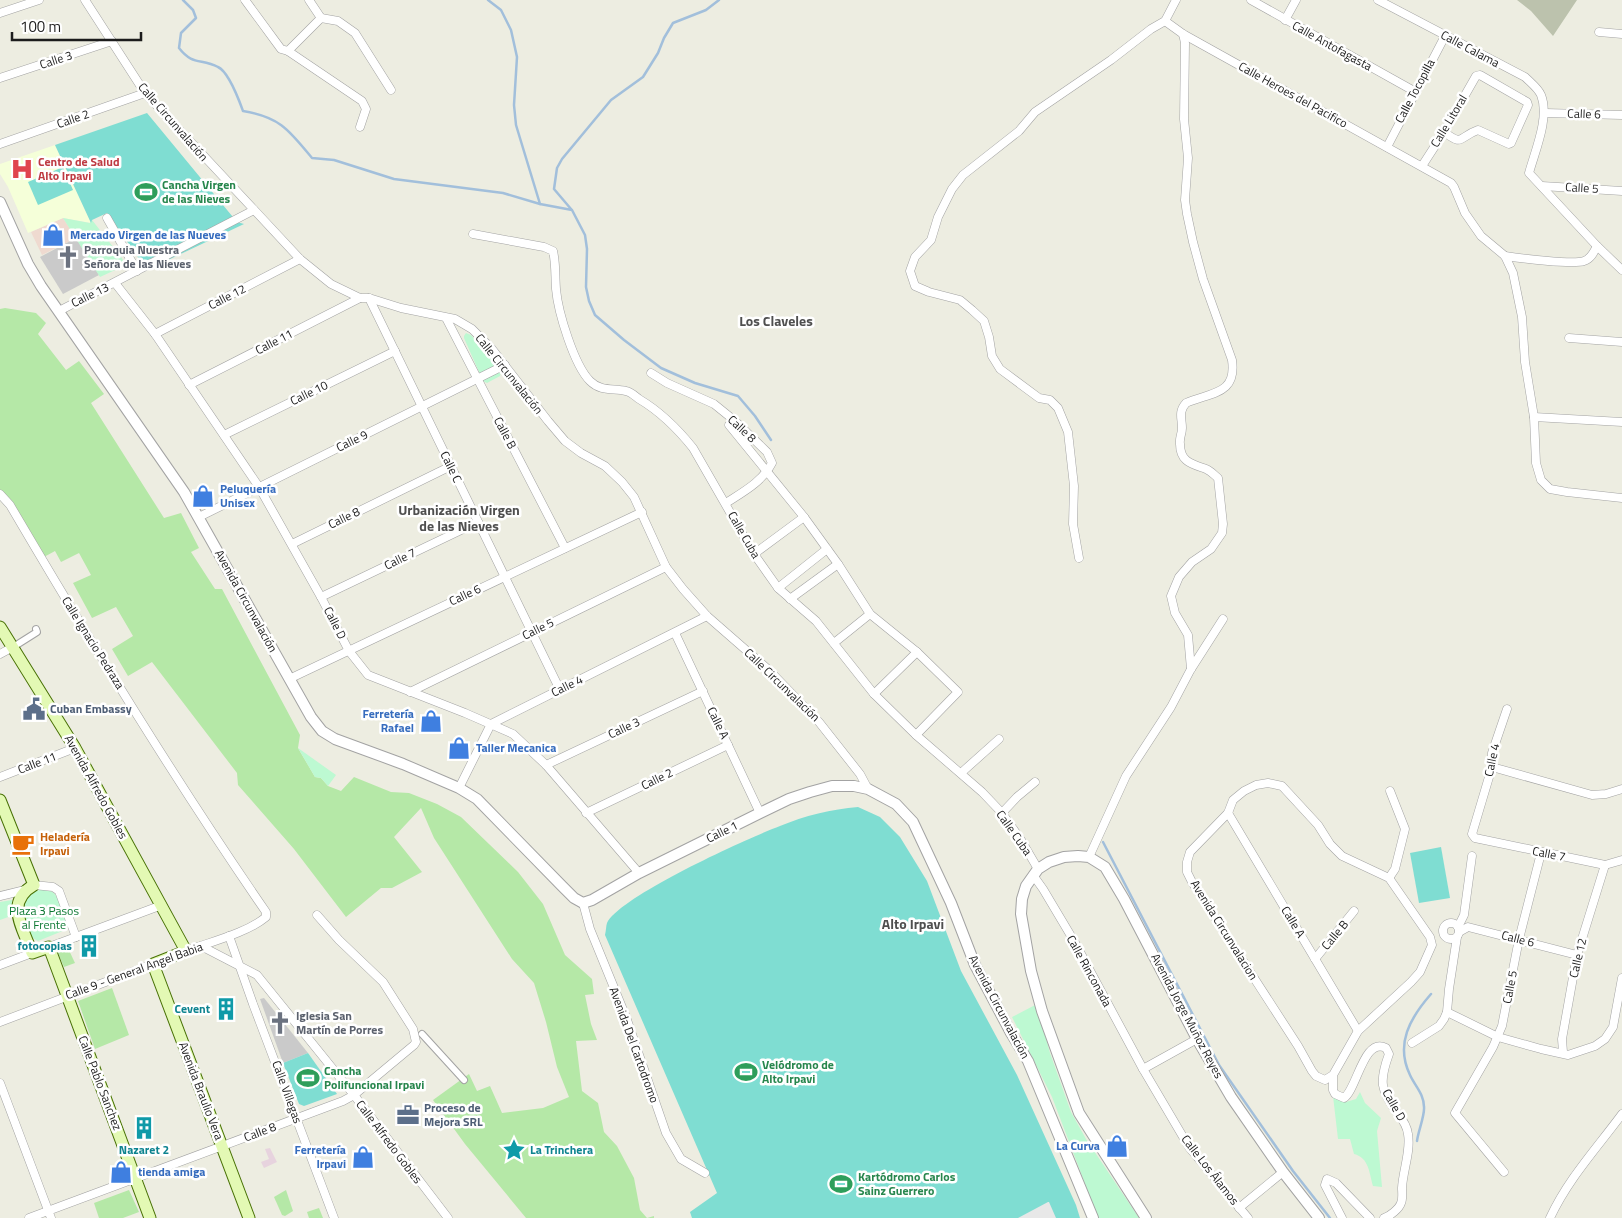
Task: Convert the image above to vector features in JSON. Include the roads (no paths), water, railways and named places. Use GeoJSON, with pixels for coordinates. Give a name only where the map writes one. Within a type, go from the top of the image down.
{"type":"FeatureCollection","features":[{"type":"Feature","properties":{"kind":"main road","name":"Avenida Alfredo Gobles"},"geometry":{"type":"LineString","coordinates":[[0,627],[15,646],[74,748],[186,951]]}},
{"type":"Feature","properties":{"kind":"main road"},"geometry":{"type":"LineString","coordinates":[[0,800],[29,888],[18,901],[16,910],[32,953],[49,947]]}},
{"type":"Feature","properties":{"kind":"main road","name":"Calle Pablo Sanchez"},"geometry":{"type":"LineString","coordinates":[[49,947],[150,1218]]}},
{"type":"Feature","properties":{"kind":"main road","name":"Calle 9 - General Angel Babia"},"geometry":{"type":"LineString","coordinates":[[153,964],[186,951]]}},
{"type":"Feature","properties":{"kind":"main road","name":"Avenida Braulio Vera"},"geometry":{"type":"LineString","coordinates":[[153,964],[249,1218]]}},
{"type":"Feature","properties":{"kind":"street"},"geometry":{"type":"LineString","coordinates":[[0,13],[39,0]]}},
{"type":"Feature","properties":{"kind":"street","name":"Calle Circunvalación"},"geometry":{"type":"LineString","coordinates":[[86,0],[145,93],[300,259],[331,284],[360,298],[369,298],[455,319],[472,329],[505,365],[565,440],[581,453],[604,466],[634,497],[666,567],[706,616],[770,671],[819,722],[860,774],[868,789]]}},
{"type":"Feature","properties":{"kind":"street"},"geometry":{"type":"LineString","coordinates":[[245,0],[281,49],[362,101],[366,109],[360,127]]}},
{"type":"Feature","properties":{"kind":"street"},"geometry":{"type":"LineString","coordinates":[[309,0],[321,18],[338,21],[355,33],[391,90]]}},
{"type":"Feature","properties":{"kind":"street"},"geometry":{"type":"LineString","coordinates":[[1079,558],[1074,524],[1074,486],[1068,432],[1058,408],[1050,400],[1039,398],[1000,369],[992,356],[984,321],[960,300],[929,292],[915,286],[910,271],[915,257],[931,240],[938,217],[952,189],[963,175],[1019,130],[1035,112],[1111,60],[1151,29],[1165,22],[1176,0]]}},
{"type":"Feature","properties":{"kind":"street","name":"Calle Antofagasta"},"geometry":{"type":"LineString","coordinates":[[1251,0],[1414,92]]}},
{"type":"Feature","properties":{"kind":"street"},"geometry":{"type":"LineString","coordinates":[[1285,20],[1296,0]]}},
{"type":"Feature","properties":{"kind":"street","name":"Calle Calama"},"geometry":{"type":"LineString","coordinates":[[1378,0],[1525,78],[1538,89],[1542,96],[1545,112]]}},
{"type":"Feature","properties":{"kind":"street"},"geometry":{"type":"LineString","coordinates":[[288,52],[321,18]]}},
{"type":"Feature","properties":{"kind":"street","name":"Calle Heroes del Pacifico"},"geometry":{"type":"LineString","coordinates":[[1165,22],[1183,34],[1444,178],[1454,187],[1465,213],[1481,236],[1505,256]]}},
{"type":"Feature","properties":{"kind":"street"},"geometry":{"type":"LineString","coordinates":[[1599,32],[1622,34]]}},
{"type":"Feature","properties":{"kind":"street"},"geometry":{"type":"LineString","coordinates":[[1183,34],[1185,43],[1184,119],[1188,158],[1185,200],[1187,214],[1201,270],[1234,370],[1232,380],[1222,390],[1212,396],[1186,403],[1181,412],[1180,447],[1183,455],[1190,464],[1206,469],[1218,478],[1224,524],[1222,533],[1211,549],[1192,562],[1178,578],[1172,596],[1174,613],[1188,636],[1191,669]]}},
{"type":"Feature","properties":{"kind":"street","name":"Calle Tocopilla"},"geometry":{"type":"LineString","coordinates":[[1386,147],[1445,36]]}},
{"type":"Feature","properties":{"kind":"street","name":"Calle 3"},"geometry":{"type":"LineString","coordinates":[[0,78],[112,41]]}},
{"type":"Feature","properties":{"kind":"street","name":"Calle Litoral"},"geometry":{"type":"LineString","coordinates":[[1424,167],[1448,135],[1476,76],[1480,75],[1527,102],[1528,105],[1511,144],[1478,130],[1458,141],[1448,135]]}},
{"type":"Feature","properties":{"kind":"street","name":"Calle 2"},"geometry":{"type":"LineString","coordinates":[[0,144],[145,93]]}},
{"type":"Feature","properties":{"kind":"street"},"geometry":{"type":"LineString","coordinates":[[1545,112],[1529,173],[1622,270]]}},
{"type":"Feature","properties":{"kind":"street","name":"Calle 6"},"geometry":{"type":"LineString","coordinates":[[1545,112],[1622,115]]}},
{"type":"Feature","properties":{"kind":"street","name":"Calle 5"},"geometry":{"type":"LineString","coordinates":[[1542,186],[1622,190]]}},
{"type":"Feature","properties":{"kind":"street","name":"Avenida Circunvalación"},"geometry":{"type":"LineString","coordinates":[[0,202],[28,264],[41,286],[199,517],[289,679],[311,717],[322,731],[460,788],[477,799],[574,898],[583,903]]}},
{"type":"Feature","properties":{"kind":"street","name":"Calle 13"},"geometry":{"type":"LineString","coordinates":[[59,311],[254,210]]}},
{"type":"Feature","properties":{"kind":"street"},"geometry":{"type":"LineString","coordinates":[[107,218],[137,271]]}},
{"type":"Feature","properties":{"kind":"street","name":"Calle Cuba"},"geometry":{"type":"LineString","coordinates":[[473,234],[544,247],[553,251],[556,262],[556,289],[562,320],[578,361],[590,381],[600,388],[627,391],[658,411],[693,448],[726,502],[754,554],[778,588],[816,621],[874,694],[1002,813],[1021,840],[1036,872]]}},
{"type":"Feature","properties":{"kind":"street"},"geometry":{"type":"LineString","coordinates":[[1505,256],[1548,261],[1584,261],[1591,256],[1597,246]]}},
{"type":"Feature","properties":{"kind":"street"},"geometry":{"type":"LineString","coordinates":[[1505,256],[1513,274],[1522,317],[1525,362],[1534,417],[1536,462],[1541,480],[1550,489],[1622,498]]}},
{"type":"Feature","properties":{"kind":"street","name":"Calle 12"},"geometry":{"type":"LineString","coordinates":[[155,334],[300,259]]}},
{"type":"Feature","properties":{"kind":"street","name":"Calle D"},"geometry":{"type":"LineString","coordinates":[[115,282],[155,334],[259,487],[321,597],[348,651],[368,675],[514,734],[546,766],[639,873]]}},
{"type":"Feature","properties":{"kind":"street","name":"Calle 11"},"geometry":{"type":"LineString","coordinates":[[189,385],[360,298]]}},
{"type":"Feature","properties":{"kind":"street","name":"Calle C"},"geometry":{"type":"LineString","coordinates":[[369,298],[560,690]]}},
{"type":"Feature","properties":{"kind":"street","name":"Calle B"},"geometry":{"type":"LineString","coordinates":[[446,318],[565,548]]}},
{"type":"Feature","properties":{"kind":"street"},"geometry":{"type":"LineString","coordinates":[[1569,338],[1622,342]]}},
{"type":"Feature","properties":{"kind":"street","name":"Calle 10"},"geometry":{"type":"LineString","coordinates":[[224,436],[395,351]]}},
{"type":"Feature","properties":{"kind":"street","name":"Calle 9"},"geometry":{"type":"LineString","coordinates":[[199,517],[505,365]]}},
{"type":"Feature","properties":{"kind":"street","name":"Calle 8"},"geometry":{"type":"LineString","coordinates":[[651,373],[667,383],[714,404],[735,420],[768,452],[772,463],[767,472]]}},
{"type":"Feature","properties":{"kind":"street"},"geometry":{"type":"LineString","coordinates":[[1534,417],[1622,422]]}},
{"type":"Feature","properties":{"kind":"street"},"geometry":{"type":"LineString","coordinates":[[729,425],[804,518],[838,564],[870,614],[917,652],[958,692],[916,735]]}},
{"type":"Feature","properties":{"kind":"street","name":"Calle 8"},"geometry":{"type":"LineString","coordinates":[[292,544],[451,466]]}},
{"type":"Feature","properties":{"kind":"street"},"geometry":{"type":"LineString","coordinates":[[726,502],[760,480],[767,472]]}},
{"type":"Feature","properties":{"kind":"street","name":"Calle Ignacio Pedraza"},"geometry":{"type":"LineString","coordinates":[[0,494],[10,505],[75,616],[168,765],[266,912],[266,917]]}},
{"type":"Feature","properties":{"kind":"street","name":"Calle 6"},"geometry":{"type":"LineString","coordinates":[[289,679],[642,512]]}},
{"type":"Feature","properties":{"kind":"street"},"geometry":{"type":"LineString","coordinates":[[754,554],[804,518]]}},
{"type":"Feature","properties":{"kind":"street","name":"Calle 7"},"geometry":{"type":"LineString","coordinates":[[321,597],[478,522]]}},
{"type":"Feature","properties":{"kind":"street"},"geometry":{"type":"LineString","coordinates":[[778,588],[827,549]]}},
{"type":"Feature","properties":{"kind":"street"},"geometry":{"type":"LineString","coordinates":[[790,599],[838,564]]}},
{"type":"Feature","properties":{"kind":"street","name":"Calle 5"},"geometry":{"type":"LineString","coordinates":[[410,692],[666,567]]}},
{"type":"Feature","properties":{"kind":"street"},"geometry":{"type":"LineString","coordinates":[[834,643],[870,614]]}},
{"type":"Feature","properties":{"kind":"street","name":"Calle 4"},"geometry":{"type":"LineString","coordinates":[[491,724],[706,616]]}},
{"type":"Feature","properties":{"kind":"street"},"geometry":{"type":"LineString","coordinates":[[1146,1218],[1079,1113],[1042,1011],[1031,971],[1021,914],[1022,899],[1026,886],[1036,872],[1049,862],[1064,857],[1089,857],[1126,776],[1171,707],[1191,669],[1223,619]]}},
{"type":"Feature","properties":{"kind":"street"},"geometry":{"type":"LineString","coordinates":[[0,654],[36,632],[36,629]]}},
{"type":"Feature","properties":{"kind":"street","name":"Calle A"},"geometry":{"type":"LineString","coordinates":[[675,633],[760,813]]}},
{"type":"Feature","properties":{"kind":"street"},"geometry":{"type":"LineString","coordinates":[[874,694],[917,652]]}},
{"type":"Feature","properties":{"kind":"street","name":"Calle 3"},"geometry":{"type":"LineString","coordinates":[[546,766],[703,691]]}},
{"type":"Feature","properties":{"kind":"street","name":"Calle 4"},"geometry":{"type":"LineString","coordinates":[[1476,838],[1472,834],[1492,767],[1492,753],[1507,709]]}},
{"type":"Feature","properties":{"kind":"street"},"geometry":{"type":"LineString","coordinates":[[460,788],[491,724]]}},
{"type":"Feature","properties":{"kind":"street"},"geometry":{"type":"LineString","coordinates":[[961,773],[999,739]]}},
{"type":"Feature","properties":{"kind":"street","name":"Calle 2"},"geometry":{"type":"LineString","coordinates":[[586,813],[728,745]]}},
{"type":"Feature","properties":{"kind":"street","name":"Calle 11"},"geometry":{"type":"LineString","coordinates":[[0,777],[74,748]]}},
{"type":"Feature","properties":{"kind":"street"},"geometry":{"type":"LineString","coordinates":[[1492,767],[1592,795],[1606,794],[1622,789]]}},
{"type":"Feature","properties":{"kind":"street"},"geometry":{"type":"LineString","coordinates":[[1002,813],[1035,782]]}},
{"type":"Feature","properties":{"kind":"street","name":"Avenida Circunvalacion"},"geometry":{"type":"LineString","coordinates":[[1333,1075],[1324,1080],[1316,1076],[1312,1071],[1187,872],[1187,862],[1190,852],[1228,814],[1233,800],[1244,791],[1256,785],[1268,783],[1282,786],[1318,825],[1330,844],[1342,856],[1389,878]]}},
{"type":"Feature","properties":{"kind":"street","name":"Calle 1"},"geometry":{"type":"LineString","coordinates":[[583,903],[788,799],[832,786],[854,786],[868,789]]}},
{"type":"Feature","properties":{"kind":"street","name":"Avenida Circunvalación"},"geometry":{"type":"LineString","coordinates":[[868,789],[896,804],[912,822],[947,895],[975,965],[1011,1034],[1028,1061],[1093,1218]]}},
{"type":"Feature","properties":{"kind":"street"},"geometry":{"type":"LineString","coordinates":[[1333,1075],[1358,1031],[1420,972],[1432,945],[1430,937],[1389,878],[1395,869],[1405,830],[1390,791]]}},
{"type":"Feature","properties":{"kind":"street","name":"Calle A"},"geometry":{"type":"LineString","coordinates":[[1228,814],[1358,1031]]}},
{"type":"Feature","properties":{"kind":"street","name":"Calle 7"},"geometry":{"type":"LineString","coordinates":[[1476,838],[1605,865],[1622,860]]}},
{"type":"Feature","properties":{"kind":"street","name":"Calle 5"},"geometry":{"type":"LineString","coordinates":[[1504,1172],[1455,1113],[1502,1026],[1519,939],[1541,853]]}},
{"type":"Feature","properties":{"kind":"street"},"geometry":{"type":"LineString","coordinates":[[1412,1043],[1439,1026],[1447,1012],[1458,932],[1464,915],[1472,856]]}},
{"type":"Feature","properties":{"kind":"street","name":"Avenida Jorge Muñoz Reyes"},"geometry":{"type":"LineString","coordinates":[[1089,857],[1105,867],[1124,899],[1197,1039],[1231,1097],[1283,1172],[1320,1218]]}},
{"type":"Feature","properties":{"kind":"street","name":"Calle 12"},"geometry":{"type":"LineString","coordinates":[[1563,1052],[1561,1046],[1577,955],[1605,865]]}},
{"type":"Feature","properties":{"kind":"street","name":"Calle Rinconada"},"geometry":{"type":"LineString","coordinates":[[1036,872],[1043,889],[1074,941],[1142,1068]]}},
{"type":"Feature","properties":{"kind":"street"},"geometry":{"type":"LineString","coordinates":[[0,896],[29,888],[54,887],[59,892],[76,937]]}},
{"type":"Feature","properties":{"kind":"street","name":"Avenida Del Cartodromo"},"geometry":{"type":"LineString","coordinates":[[583,903],[590,930],[626,1017],[666,1133],[681,1159],[705,1173]]}},
{"type":"Feature","properties":{"kind":"street"},"geometry":{"type":"LineString","coordinates":[[49,947],[162,906]]}},
{"type":"Feature","properties":{"kind":"street","name":"Calle B"},"geometry":{"type":"LineString","coordinates":[[1315,959],[1354,912]]}},
{"type":"Feature","properties":{"kind":"street"},"geometry":{"type":"LineString","coordinates":[[317,915],[339,940],[383,982],[419,1035],[464,1080]]}},
{"type":"Feature","properties":{"kind":"street","name":"Calle 9 - General Angel Babia"},"geometry":{"type":"LineString","coordinates":[[186,951],[229,936],[261,922],[266,917]]}},
{"type":"Feature","properties":{"kind":"street"},"geometry":{"type":"LineString","coordinates":[[1442,933],[1446,924],[1452,923],[1458,932]]}},
{"type":"Feature","properties":{"kind":"street","name":"Calle 6"},"geometry":{"type":"LineString","coordinates":[[1458,932],[1468,927],[1577,955]]}},
{"type":"Feature","properties":{"kind":"street"},"geometry":{"type":"LineString","coordinates":[[1442,933],[1447,939],[1452,939],[1458,932]]}},
{"type":"Feature","properties":{"kind":"street"},"geometry":{"type":"LineString","coordinates":[[1430,937],[1442,933]]}},
{"type":"Feature","properties":{"kind":"street","name":"Calle Villegas"},"geometry":{"type":"LineString","coordinates":[[229,936],[334,1218]]}},
{"type":"Feature","properties":{"kind":"street","name":"Calle Alfredo Gobles"},"geometry":{"type":"LineString","coordinates":[[201,946],[257,975],[354,1095],[448,1218]]}},
{"type":"Feature","properties":{"kind":"street"},"geometry":{"type":"LineString","coordinates":[[0,965],[32,953]]}},
{"type":"Feature","properties":{"kind":"street","name":"Calle 9 - General Angel Babia"},"geometry":{"type":"LineString","coordinates":[[0,1022],[153,964]]}},
{"type":"Feature","properties":{"kind":"street"},"geometry":{"type":"LineString","coordinates":[[1447,1012],[1498,1036],[1541,1049],[1563,1052],[1568,1055],[1595,1046],[1613,1028],[1622,978]]}},
{"type":"Feature","properties":{"kind":"street","name":"Calle 8"},"geometry":{"type":"LineString","coordinates":[[29,1218],[50,1214],[136,1178],[354,1095],[414,1045],[419,1035]]}},
{"type":"Feature","properties":{"kind":"street"},"geometry":{"type":"LineString","coordinates":[[1142,1068],[1197,1039]]}},
{"type":"Feature","properties":{"kind":"street","name":"Calle D"},"geometry":{"type":"LineString","coordinates":[[1333,1075],[1333,1090],[1335,1094],[1344,1098],[1351,1091],[1360,1068],[1375,1047],[1382,1046],[1386,1048],[1389,1054],[1383,1070],[1382,1080],[1384,1089],[1405,1124],[1409,1136],[1401,1203],[1384,1218]]}},
{"type":"Feature","properties":{"kind":"street","name":"Calle Los Álamos"},"geometry":{"type":"LineString","coordinates":[[1142,1068],[1188,1147],[1248,1218]]}},
{"type":"Feature","properties":{"kind":"street"},"geometry":{"type":"LineString","coordinates":[[0,1082],[50,1214]]}},
{"type":"Feature","properties":{"kind":"street"},"geometry":{"type":"LineString","coordinates":[[1550,1218],[1557,1202],[1578,1170],[1622,1114]]}},
{"type":"Feature","properties":{"kind":"street"},"geometry":{"type":"LineString","coordinates":[[1239,1208],[1283,1172]]}},
{"type":"Feature","properties":{"kind":"street"},"geometry":{"type":"LineString","coordinates":[[1342,1218],[1325,1185],[1327,1179],[1332,1179],[1336,1182],[1370,1218]]}},
{"type":"Feature","properties":{"kind":"waterway"},"geometry":{"type":"LineString","coordinates":[[183,0],[193,10],[196,18],[181,33],[179,48],[193,60],[212,64],[222,70],[233,87],[243,111],[266,117],[283,126],[312,158],[334,160],[394,179],[503,193],[540,204],[572,210],[585,235],[587,249],[586,287],[595,315],[661,368],[695,383],[738,396],[755,416],[771,440]]}},
{"type":"Feature","properties":{"kind":"waterway"},"geometry":{"type":"LineString","coordinates":[[488,0],[501,10],[511,30],[517,57],[514,105],[516,125],[540,204]]}},
{"type":"Feature","properties":{"kind":"waterway"},"geometry":{"type":"LineString","coordinates":[[571,209],[554,189],[557,168],[562,159],[611,100],[643,77],[673,23],[706,10],[719,0]]}},
{"type":"Feature","properties":{"kind":"waterway"},"geometry":{"type":"LineString","coordinates":[[1103,842],[1219,1065],[1293,1171],[1330,1218]]}},
{"type":"Feature","properties":{"kind":"waterway"},"geometry":{"type":"LineString","coordinates":[[1417,1141],[1424,1102],[1406,1064],[1405,1042],[1411,1022],[1431,994]]}},
{"type":"Feature","properties":{"kind":"place","name":"Centro de Salud Alto Irpavi"},"geometry":{"type":"Point","coordinates":[22,169]}},
{"type":"Feature","properties":{"kind":"place","name":"Cancha Virgen de las Nieves"},"geometry":{"type":"Point","coordinates":[146,192]}},
{"type":"Feature","properties":{"kind":"place","name":"Mercado Virgen de las Nueves"},"geometry":{"type":"Point","coordinates":[53,235]}},
{"type":"Feature","properties":{"kind":"place","name":"Parroquia Nuestra Señora de las Nieves"},"geometry":{"type":"Point","coordinates":[68,257]}},
{"type":"Feature","properties":{"kind":"place","name":"Peluquería Unisex"},"geometry":{"type":"Point","coordinates":[203,496]}},
{"type":"Feature","properties":{"kind":"place","name":"Cuban Embassy"},"geometry":{"type":"Point","coordinates":[34,709]}},
{"type":"Feature","properties":{"kind":"place","name":"Ferretería Rafael"},"geometry":{"type":"Point","coordinates":[431,721]}},
{"type":"Feature","properties":{"kind":"place","name":"Taller Mecanica"},"geometry":{"type":"Point","coordinates":[459,748]}},
{"type":"Feature","properties":{"kind":"place","name":"Heladería Irpavi"},"geometry":{"type":"Point","coordinates":[23,844]}},
{"type":"Feature","properties":{"kind":"place","name":"fotocopias"},"geometry":{"type":"Point","coordinates":[89,946]}},
{"type":"Feature","properties":{"kind":"place","name":"Cevent"},"geometry":{"type":"Point","coordinates":[226,1009]}},
{"type":"Feature","properties":{"kind":"place","name":"Iglesia San Martín de Porres"},"geometry":{"type":"Point","coordinates":[280,1023]}},
{"type":"Feature","properties":{"kind":"place","name":"Velódromo de Alto Irpavi"},"geometry":{"type":"Point","coordinates":[746,1072]}},
{"type":"Feature","properties":{"kind":"place","name":"Cancha Polifuncional Irpavi"},"geometry":{"type":"Point","coordinates":[308,1078]}},
{"type":"Feature","properties":{"kind":"place","name":"Proceso de Mejora SRL"},"geometry":{"type":"Point","coordinates":[408,1115]}},
{"type":"Feature","properties":{"kind":"place","name":"Nazaret 2"},"geometry":{"type":"Point","coordinates":[144,1128]}},
{"type":"Feature","properties":{"kind":"place","name":"La Curva"},"geometry":{"type":"Point","coordinates":[1117,1146]}},
{"type":"Feature","properties":{"kind":"place","name":"La Trinchera"},"geometry":{"type":"Point","coordinates":[514,1150]}},
{"type":"Feature","properties":{"kind":"place","name":"Ferretería Irpavi"},"geometry":{"type":"Point","coordinates":[363,1157]}},
{"type":"Feature","properties":{"kind":"place","name":"tienda amiga"},"geometry":{"type":"Point","coordinates":[121,1172]}},
{"type":"Feature","properties":{"kind":"place","name":"Kartódromo Carlos Sainz Guerrero"},"geometry":{"type":"Point","coordinates":[841,1184]}},
{"type":"Feature","properties":{"kind":"district","name":"Los Claveles"},"geometry":{"type":"Point","coordinates":[776,321]}},
{"type":"Feature","properties":{"kind":"district","name":"Urbanización Virgen de las Nieves"},"geometry":{"type":"Point","coordinates":[459,518]}},
{"type":"Feature","properties":{"kind":"district","name":"Alto Irpavi"},"geometry":{"type":"Point","coordinates":[913,924]}},
{"type":"Feature","properties":{"kind":"park label","name":"Plaza 3 Pasos al Frente"},"geometry":{"type":"Point","coordinates":[44,918]}}]}
